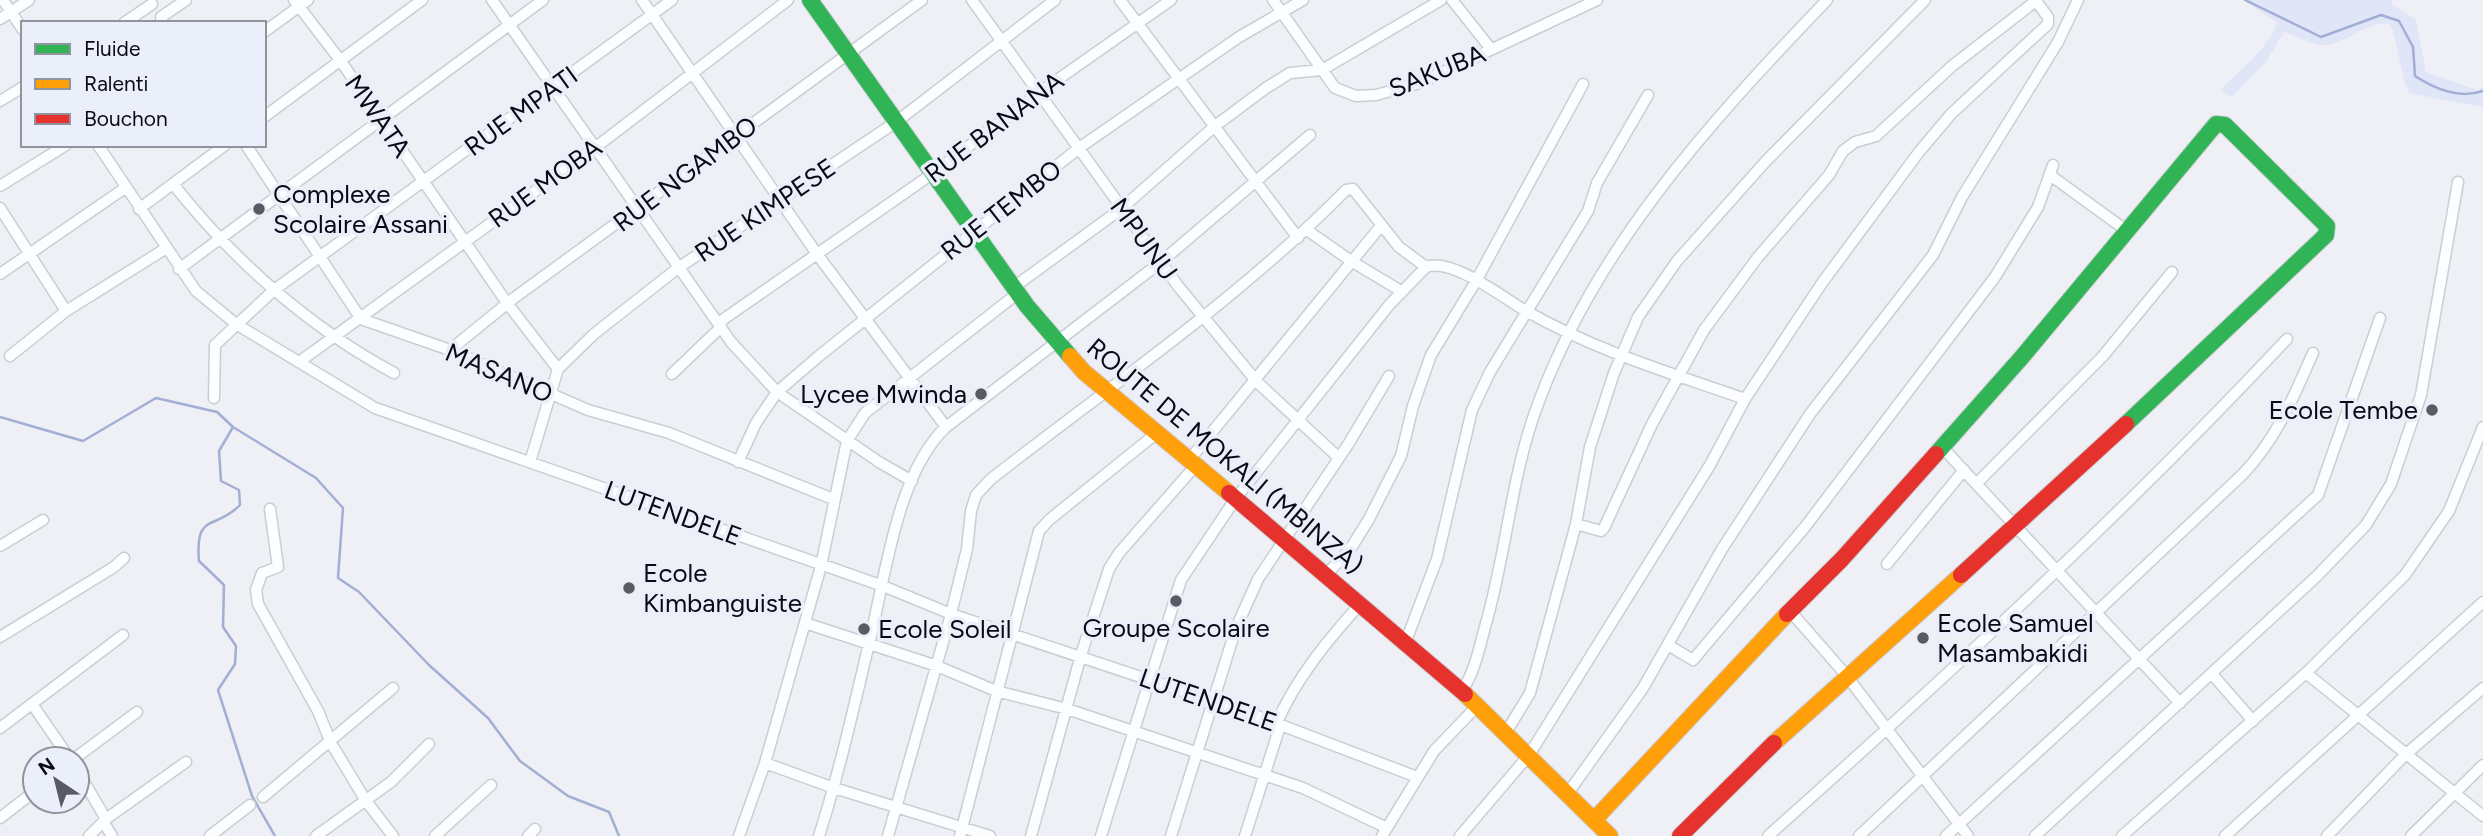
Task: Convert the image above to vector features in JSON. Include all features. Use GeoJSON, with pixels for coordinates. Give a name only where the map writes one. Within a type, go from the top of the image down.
{"type":"FeatureCollection","features":[{"type":"Feature","properties":{"kind":"street"},"geometry":{"type":"LineString","coordinates":[[3,0],[21,27]]}},
{"type":"Feature","properties":{"kind":"street"},"geometry":{"type":"LineString","coordinates":[[0,19],[29,0]]}},
{"type":"Feature","properties":{"kind":"street"},"geometry":{"type":"LineString","coordinates":[[127,21],[151,2],[163,20],[186,0]]}},
{"type":"Feature","properties":{"kind":"street"},"geometry":{"type":"LineString","coordinates":[[266,116],[422,0]]}},
{"type":"Feature","properties":{"kind":"street"},"geometry":{"type":"LineString","coordinates":[[492,0],[719,325],[777,392],[847,441],[912,481]]}},
{"type":"Feature","properties":{"kind":"street"},"geometry":{"type":"LineString","coordinates":[[179,269],[382,122],[543,0]]}},
{"type":"Feature","properties":{"kind":"street"},"geometry":{"type":"LineString","coordinates":[[642,0],[817,254],[946,427]]}},
{"type":"Feature","properties":{"kind":"street","name":"RUE MPATI"},"geometry":{"type":"LineString","coordinates":[[214,398],[213,350],[236,324],[274,290],[672,0]]}},
{"type":"Feature","properties":{"kind":"street","name":"RUE MOBA"},"geometry":{"type":"LineString","coordinates":[[299,362],[596,147],[788,0]]}},
{"type":"Feature","properties":{"kind":"street","name":"ROUTE DE MOKALI (MBINZA)"},"geometry":{"type":"LineString","coordinates":[[810,0],[973,231],[1055,340],[1105,391],[1362,603],[1478,705],[1568,793],[1602,831]]}},
{"type":"Feature","properties":{"kind":"street","name":"RUE NGAMBO"},"geometry":{"type":"LineString","coordinates":[[450,350],[507,303],[638,210],[847,52],[922,0]]}},
{"type":"Feature","properties":{"kind":"street","name":"MPUNU"},"geometry":{"type":"LineString","coordinates":[[972,0],[1121,209],[1203,316],[1256,382],[1339,458]]}},
{"type":"Feature","properties":{"kind":"street","name":"RUE KIMPESE"},"geometry":{"type":"LineString","coordinates":[[530,462],[558,369],[594,334],[678,268],[896,122],[1055,0]]}},
{"type":"Feature","properties":{"kind":"street"},"geometry":{"type":"LineString","coordinates":[[1120,0],[1256,183],[1303,234],[1401,291]]}},
{"type":"Feature","properties":{"kind":"street","name":"RUE BANANA"},"geometry":{"type":"LineString","coordinates":[[673,374],[719,325],[1171,0]]}},
{"type":"Feature","properties":{"kind":"street","name":"SAKUBA"},"geometry":{"type":"LineString","coordinates":[[1273,0],[1337,90],[1356,96],[1376,95],[1420,83],[1597,0]]}},
{"type":"Feature","properties":{"kind":"street","name":"RUE TEMBO"},"geometry":{"type":"LineString","coordinates":[[738,462],[756,424],[777,392],[864,320],[1079,148],[1239,37],[1303,0]]}},
{"type":"Feature","properties":{"kind":"street"},"geometry":{"type":"LineString","coordinates":[[739,836],[765,763],[821,566],[847,441],[865,413],[1121,209],[1215,127],[1290,73],[1322,69],[1441,0]]}},
{"type":"Feature","properties":{"kind":"street"},"geometry":{"type":"LineString","coordinates":[[1451,0],[1491,50]]}},
{"type":"Feature","properties":{"kind":"street"},"geometry":{"type":"LineString","coordinates":[[1462,691],[1471,677],[1496,588],[1527,439],[1569,333],[1599,278],[1654,198],[1749,82],[1827,0]]}},
{"type":"Feature","properties":{"kind":"street"},"geometry":{"type":"LineString","coordinates":[[1505,734],[1530,693],[1576,524],[1590,447],[1638,317],[1677,261],[1766,161],[1925,0]]}},
{"type":"Feature","properties":{"kind":"street"},"geometry":{"type":"LineString","coordinates":[[1460,836],[1529,755],[1710,465],[1745,399],[1822,284],[1919,152],[1969,97],[2048,24],[2048,17],[2036,0],[1952,66],[1876,136],[1849,145],[1829,175],[1758,257],[1712,320],[1652,424],[1604,527],[1601,531],[1576,524]]}},
{"type":"Feature","properties":{"kind":"street"},"geometry":{"type":"LineString","coordinates":[[1568,793],[1615,731],[1668,645],[1722,549],[1810,414],[1933,255],[1962,197],[2059,42],[2078,0]]}},
{"type":"Feature","properties":{"kind":"street"},"geometry":{"type":"LineString","coordinates":[[266,31],[301,2]]}},
{"type":"Feature","properties":{"kind":"street","name":"MWATA"},"geometry":{"type":"LineString","coordinates":[[301,2],[507,303],[558,369]]}},
{"type":"Feature","properties":{"kind":"street"},"geometry":{"type":"LineString","coordinates":[[1326,575],[1351,548],[1375,507],[1401,456],[1431,355],[1476,281],[1583,85]]}},
{"type":"Feature","properties":{"kind":"street"},"geometry":{"type":"LineString","coordinates":[[0,101],[21,88]]}},
{"type":"Feature","properties":{"kind":"street"},"geometry":{"type":"LineString","coordinates":[[1406,641],[1437,559],[1472,410],[1588,211],[1597,183],[1648,95]]}},
{"type":"Feature","properties":{"kind":"street"},"geometry":{"type":"LineString","coordinates":[[1602,831],[1739,663],[1791,612],[2022,357],[2216,124],[2221,123],[2329,230],[2248,312],[1846,675],[1680,836]]}},
{"type":"Feature","properties":{"kind":"street"},"geometry":{"type":"LineString","coordinates":[[819,836],[834,788],[883,586],[912,481],[924,452],[946,427],[1055,340],[1161,262],[1310,135]]}},
{"type":"Feature","properties":{"kind":"street"},"geometry":{"type":"LineString","coordinates":[[0,186],[63,147]]}},
{"type":"Feature","properties":{"kind":"street","name":"LUTENDELE"},"geometry":{"type":"LineString","coordinates":[[99,147],[165,249],[196,291],[236,324],[375,408],[883,586],[951,614],[1081,654],[1147,680],[1388,763],[1417,777]]}},
{"type":"Feature","properties":{"kind":"street"},"geometry":{"type":"LineString","coordinates":[[139,209],[222,147]]}},
{"type":"Feature","properties":{"kind":"street"},"geometry":{"type":"LineString","coordinates":[[247,147],[361,319]]}},
{"type":"Feature","properties":{"kind":"street"},"geometry":{"type":"LineString","coordinates":[[1668,645],[1693,660],[1805,527],[1995,277],[2038,207],[2051,170],[2127,231]]}},
{"type":"Feature","properties":{"kind":"street"},"geometry":{"type":"LineString","coordinates":[[2035,836],[2212,674],[2360,533],[2390,484],[2421,395],[2458,182]]}},
{"type":"Feature","properties":{"kind":"street"},"geometry":{"type":"LineString","coordinates":[[173,184],[220,238],[274,290],[334,337],[394,373]]}},
{"type":"Feature","properties":{"kind":"street"},"geometry":{"type":"LineString","coordinates":[[0,274],[125,188]]}},
{"type":"Feature","properties":{"kind":"street"},"geometry":{"type":"LineString","coordinates":[[888,836],[951,614],[976,495],[991,479],[1203,316],[1303,234],[1350,189],[1399,247],[1426,267]]}},
{"type":"Feature","properties":{"kind":"street"},"geometry":{"type":"LineString","coordinates":[[0,208],[66,311]]}},
{"type":"Feature","properties":{"kind":"street"},"geometry":{"type":"LineString","coordinates":[[1031,836],[1081,654],[1109,569],[1380,227]]}},
{"type":"Feature","properties":{"kind":"street"},"geometry":{"type":"LineString","coordinates":[[10,356],[66,311],[165,249]]}},
{"type":"Feature","properties":{"kind":"street"},"geometry":{"type":"LineString","coordinates":[[1101,836],[1147,680],[1181,580],[1236,498],[1401,291],[1426,267],[1440,264],[1476,281],[1527,312],[1621,358],[1745,399]]}},
{"type":"Feature","properties":{"kind":"street"},"geometry":{"type":"LineString","coordinates":[[1977,484],[2072,390],[2172,272]]}},
{"type":"Feature","properties":{"kind":"street"},"geometry":{"type":"LineString","coordinates":[[1946,836],[2318,495],[2380,318]]}},
{"type":"Feature","properties":{"kind":"street","name":"MASANO"},"geometry":{"type":"LineString","coordinates":[[361,319],[450,350],[550,395],[668,433],[833,499]]}},
{"type":"Feature","properties":{"kind":"street"},"geometry":{"type":"LineString","coordinates":[[1768,836],[2057,572],[2212,420],[2287,339]]}},
{"type":"Feature","properties":{"kind":"street"},"geometry":{"type":"LineString","coordinates":[[1859,836],[1924,778],[2263,452],[2297,394],[2314,353]]}},
{"type":"Feature","properties":{"kind":"street"},"geometry":{"type":"LineString","coordinates":[[1171,836],[1241,616],[1258,579],[1339,458],[1389,376]]}},
{"type":"Feature","properties":{"kind":"street"},"geometry":{"type":"LineString","coordinates":[[2122,836],[2306,673],[2398,583],[2428,544],[2452,505],[2483,427]]}},
{"type":"Feature","properties":{"kind":"street"},"geometry":{"type":"LineString","coordinates":[[961,831],[1039,531],[1158,432]]}},
{"type":"Feature","properties":{"kind":"street"},"geometry":{"type":"LineString","coordinates":[[1941,446],[2180,703]]}},
{"type":"Feature","properties":{"kind":"street"},"geometry":{"type":"LineString","coordinates":[[1887,564],[1964,470]]}},
{"type":"Feature","properties":{"kind":"street"},"geometry":{"type":"LineString","coordinates":[[270,509],[278,567],[262,573],[256,590],[258,604],[318,711],[331,743],[366,801],[393,836]]}},
{"type":"Feature","properties":{"kind":"street"},"geometry":{"type":"LineString","coordinates":[[0,546],[43,520]]}},
{"type":"Feature","properties":{"kind":"street"},"geometry":{"type":"LineString","coordinates":[[0,637],[114,567],[124,558]]}},
{"type":"Feature","properties":{"kind":"street"},"geometry":{"type":"LineString","coordinates":[[2225,836],[2483,602]]}},
{"type":"Feature","properties":{"kind":"street"},"geometry":{"type":"LineString","coordinates":[[1245,836],[1289,694],[1306,669],[1362,603]]}},
{"type":"Feature","properties":{"kind":"street"},"geometry":{"type":"LineString","coordinates":[[1791,612],[1846,675],[1968,836]]}},
{"type":"Feature","properties":{"kind":"street"},"geometry":{"type":"LineString","coordinates":[[804,623],[937,666],[996,691],[1067,709],[1303,788],[1384,832],[1434,751],[1478,705]]}},
{"type":"Feature","properties":{"kind":"street"},"geometry":{"type":"LineString","coordinates":[[0,728],[123,635]]}},
{"type":"Feature","properties":{"kind":"street"},"geometry":{"type":"LineString","coordinates":[[2306,673],[2452,794],[2483,816]]}},
{"type":"Feature","properties":{"kind":"street"},"geometry":{"type":"LineString","coordinates":[[2212,674],[2253,721]]}},
{"type":"Feature","properties":{"kind":"street"},"geometry":{"type":"LineString","coordinates":[[262,797],[331,743],[393,688]]}},
{"type":"Feature","properties":{"kind":"street"},"geometry":{"type":"LineString","coordinates":[[2327,836],[2405,755],[2483,688]]}},
{"type":"Feature","properties":{"kind":"street"},"geometry":{"type":"LineString","coordinates":[[32,704],[62,745]]}},
{"type":"Feature","properties":{"kind":"street"},"geometry":{"type":"LineString","coordinates":[[91,745],[137,712]]}},
{"type":"Feature","properties":{"kind":"street"},"geometry":{"type":"LineString","coordinates":[[316,836],[366,801],[429,744]]}},
{"type":"Feature","properties":{"kind":"street"},"geometry":{"type":"LineString","coordinates":[[89,836],[105,821],[186,762]]}},
{"type":"Feature","properties":{"kind":"street"},"geometry":{"type":"LineString","coordinates":[[765,763],[961,831],[990,836]]}},
{"type":"Feature","properties":{"kind":"street"},"geometry":{"type":"LineString","coordinates":[[2411,836],[2483,765]]}},
{"type":"Feature","properties":{"kind":"street"},"geometry":{"type":"LineString","coordinates":[[435,836],[491,785]]}},
{"type":"Feature","properties":{"kind":"street"},"geometry":{"type":"LineString","coordinates":[[91,796],[112,836]]}},
{"type":"Feature","properties":{"kind":"street"},"geometry":{"type":"LineString","coordinates":[[0,818],[21,802]]}},
{"type":"Feature","properties":{"kind":"street"},"geometry":{"type":"LineString","coordinates":[[210,836],[250,805]]}},
{"type":"Feature","properties":{"kind":"shaded area"},"geometry":{"type":"Polygon","coordinates":[[[2243,0],[2393,0],[2392,4],[2416,20],[2426,72],[2477,90],[2483,87],[2483,107],[2409,93],[2390,24],[2373,26],[2327,45],[2311,43],[2284,32],[2266,62],[2232,97],[2220,90],[2262,48],[2276,22],[2243,0]]]}},
{"type":"Feature","properties":{"kind":"waterway"},"geometry":{"type":"LineString","coordinates":[[2245,0],[2321,37],[2381,15],[2399,21],[2413,47],[2415,76],[2431,85],[2457,93],[2483,91]]}},
{"type":"Feature","properties":{"kind":"waterway"},"geometry":{"type":"LineString","coordinates":[[0,417],[83,441],[156,398],[217,412],[233,427],[316,478],[343,508],[338,578],[359,592],[429,665],[488,718],[520,761],[568,796],[609,812],[619,836]]}},
{"type":"Feature","properties":{"kind":"waterway"},"geometry":{"type":"LineString","coordinates":[[233,427],[219,451],[221,481],[239,490],[240,505],[204,528],[200,535],[199,561],[224,585],[223,627],[236,646],[235,664],[218,690],[252,796],[275,836]]}},
{"type":"Feature","properties":{"kind":"traffic: fast"},"geometry":{"type":"LineString","coordinates":[[810,0],[1027,306],[1070,356]]}},
{"type":"Feature","properties":{"kind":"traffic: fast"},"geometry":{"type":"LineString","coordinates":[[1936,454],[2022,357],[2216,124],[2225,125],[2327,226],[2326,235],[2126,424]]}},
{"type":"Feature","properties":{"kind":"traffic: slow"},"geometry":{"type":"LineString","coordinates":[[1070,356],[1084,372],[1229,493]]}},
{"type":"Feature","properties":{"kind":"traffic: slow"},"geometry":{"type":"LineString","coordinates":[[1774,743],[1961,575]]}},
{"type":"Feature","properties":{"kind":"traffic: slow"},"geometry":{"type":"LineString","coordinates":[[1595,819],[1787,614]]}},
{"type":"Feature","properties":{"kind":"traffic: slow"},"geometry":{"type":"LineString","coordinates":[[1465,694],[1610,836]]}},
{"type":"Feature","properties":{"kind":"traffic: jam"},"geometry":{"type":"LineString","coordinates":[[1961,575],[2126,424]]}},
{"type":"Feature","properties":{"kind":"traffic: jam"},"geometry":{"type":"LineString","coordinates":[[1787,614],[1842,559],[1936,454]]}},
{"type":"Feature","properties":{"kind":"traffic: jam"},"geometry":{"type":"LineString","coordinates":[[1229,493],[1465,694]]}},
{"type":"Feature","properties":{"kind":"traffic: jam"},"geometry":{"type":"LineString","coordinates":[[1680,836],[1774,743]]}},
{"type":"Feature","properties":{"kind":"place","name":"Complexe Scolaire Assani"},"geometry":{"type":"Point","coordinates":[259,209]}},
{"type":"Feature","properties":{"kind":"place","name":"Lycee Mwinda"},"geometry":{"type":"Point","coordinates":[981,394]}},
{"type":"Feature","properties":{"kind":"place","name":"Ecole Tembe"},"geometry":{"type":"Point","coordinates":[2432,410]}},
{"type":"Feature","properties":{"kind":"place","name":"Ecole Kimbanguiste"},"geometry":{"type":"Point","coordinates":[629,588]}},
{"type":"Feature","properties":{"kind":"place","name":"Groupe Scolaire"},"geometry":{"type":"Point","coordinates":[1176,601]}},
{"type":"Feature","properties":{"kind":"place","name":"Ecole Soleil"},"geometry":{"type":"Point","coordinates":[864,629]}},
{"type":"Feature","properties":{"kind":"place","name":"Ecole Samuel Masambakidi"},"geometry":{"type":"Point","coordinates":[1923,638]}}]}
